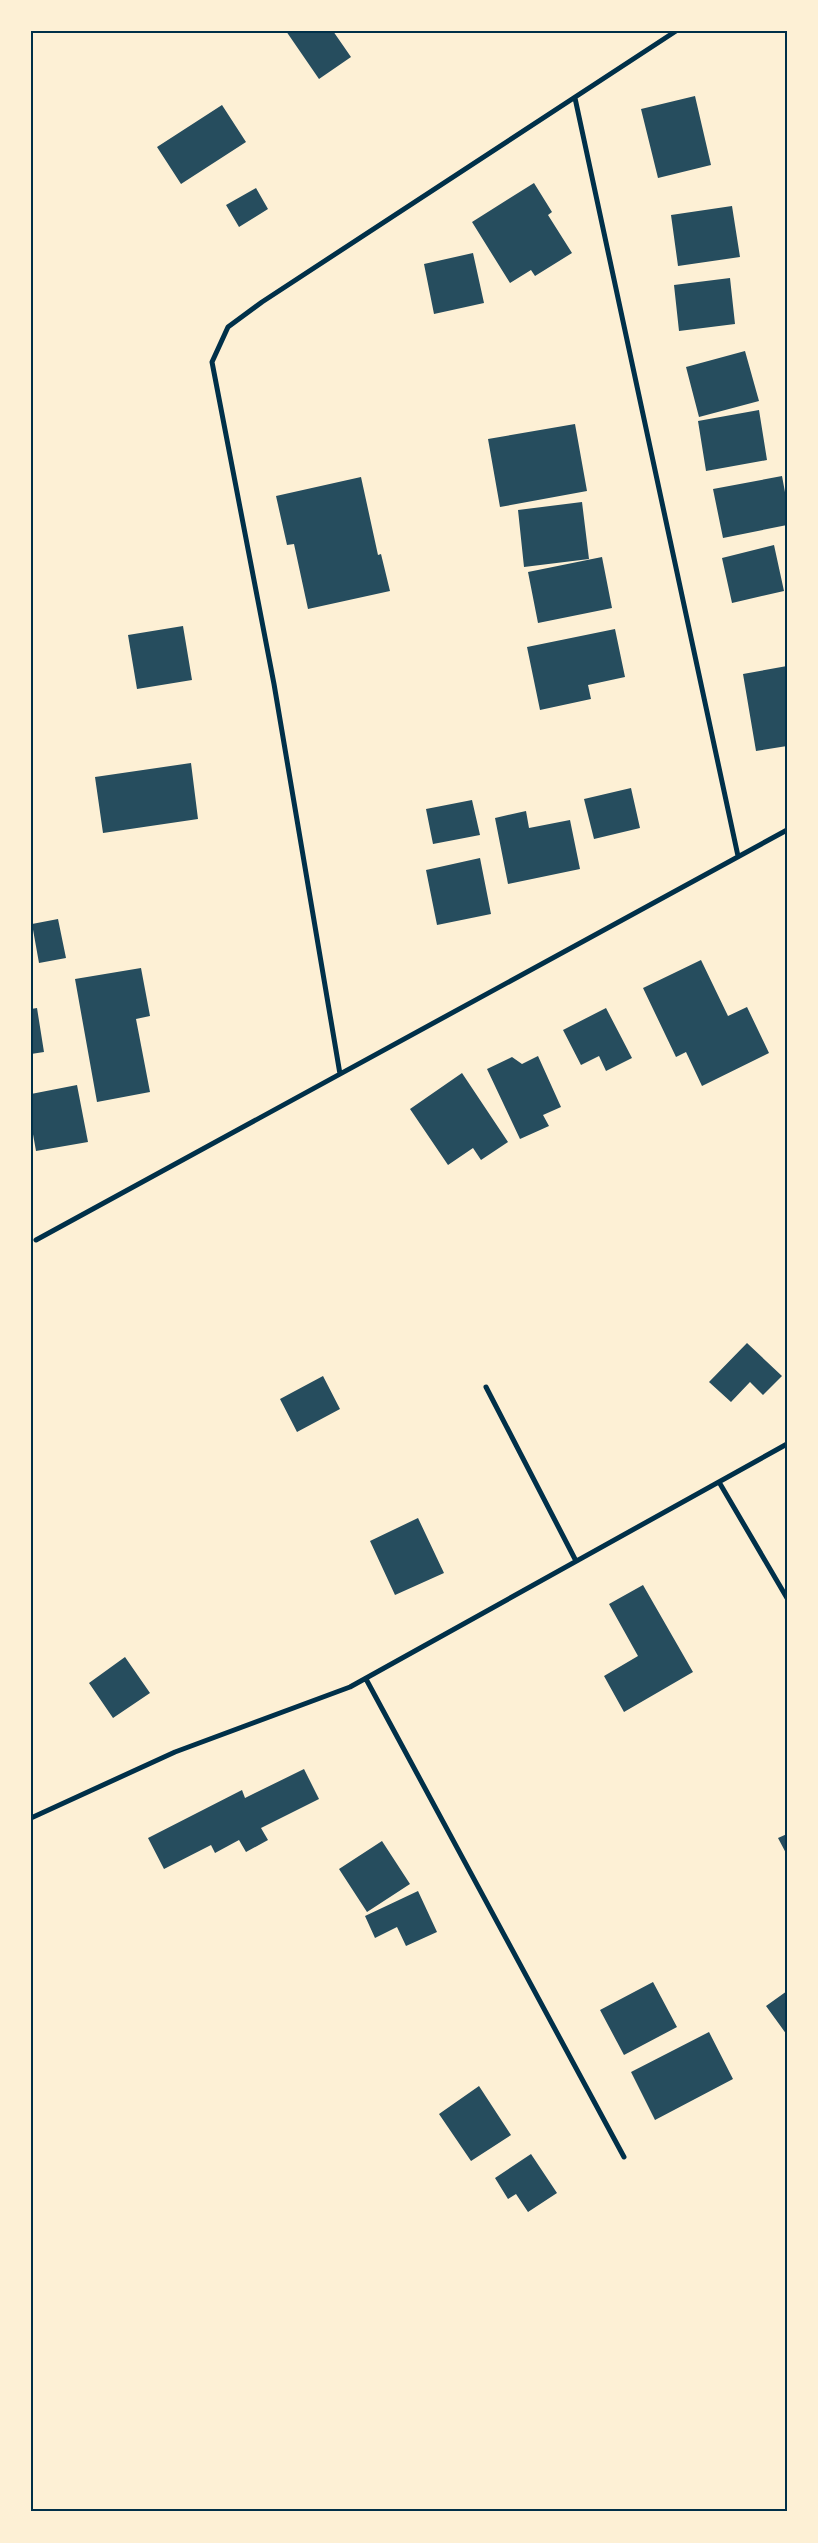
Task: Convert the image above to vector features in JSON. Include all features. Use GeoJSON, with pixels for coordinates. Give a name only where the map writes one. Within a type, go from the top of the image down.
{"type":"FeatureCollection","features":[{"type":"Feature","properties":{"kind":"street"},"geometry":{"type":"LineString","coordinates":[[340,1074],[274,684],[212,362],[228,327],[262,302],[676,31]]}},
{"type":"Feature","properties":{"kind":"street"},"geometry":{"type":"LineString","coordinates":[[575,98],[738,856]]}},
{"type":"Feature","properties":{"kind":"street"},"geometry":{"type":"LineString","coordinates":[[36,1240],[787,830]]}},
{"type":"Feature","properties":{"kind":"street"},"geometry":{"type":"LineString","coordinates":[[486,1387],[576,1562]]}},
{"type":"Feature","properties":{"kind":"street"},"geometry":{"type":"LineString","coordinates":[[31,1818],[175,1752],[350,1687],[787,1444]]}},
{"type":"Feature","properties":{"kind":"street"},"geometry":{"type":"LineString","coordinates":[[719,1482],[787,1598]]}},
{"type":"Feature","properties":{"kind":"street"},"geometry":{"type":"LineString","coordinates":[[366,1679],[624,2158]]}},
{"type":"Feature","properties":{"kind":"building"},"geometry":{"type":"Polygon","coordinates":[[[286,31],[333,31],[351,57],[319,79],[286,31]]]}},
{"type":"Feature","properties":{"kind":"building"},"geometry":{"type":"Polygon","coordinates":[[[695,96],[711,165],[658,178],[641,109],[695,96]]]}},
{"type":"Feature","properties":{"kind":"building"},"geometry":{"type":"Polygon","coordinates":[[[222,105],[246,142],[181,184],[157,147],[222,105]]]}},
{"type":"Feature","properties":{"kind":"building"},"geometry":{"type":"Polygon","coordinates":[[[534,183],[552,212],[548,215],[572,253],[535,276],[531,270],[510,283],[472,222],[534,183]]]}},
{"type":"Feature","properties":{"kind":"building"},"geometry":{"type":"Polygon","coordinates":[[[256,188],[268,209],[239,227],[226,205],[256,188]]]}},
{"type":"Feature","properties":{"kind":"building"},"geometry":{"type":"Polygon","coordinates":[[[732,206],[740,257],[678,266],[671,215],[732,206]]]}},
{"type":"Feature","properties":{"kind":"building"},"geometry":{"type":"Polygon","coordinates":[[[473,253],[484,303],[434,314],[424,264],[473,253]]]}},
{"type":"Feature","properties":{"kind":"building"},"geometry":{"type":"Polygon","coordinates":[[[730,278],[735,324],[679,331],[674,285],[730,278]]]}},
{"type":"Feature","properties":{"kind":"building"},"geometry":{"type":"Polygon","coordinates":[[[745,351],[759,401],[699,417],[686,367],[745,351]]]}},
{"type":"Feature","properties":{"kind":"building"},"geometry":{"type":"Polygon","coordinates":[[[759,410],[767,460],[706,471],[698,421],[759,410]]]}},
{"type":"Feature","properties":{"kind":"building"},"geometry":{"type":"Polygon","coordinates":[[[575,424],[587,491],[500,507],[488,439],[575,424]]]}},
{"type":"Feature","properties":{"kind":"building"},"geometry":{"type":"Polygon","coordinates":[[[782,476],[787,503],[787,525],[723,538],[713,489],[782,476]]]}},
{"type":"Feature","properties":{"kind":"building"},"geometry":{"type":"Polygon","coordinates":[[[361,477],[378,555],[381,554],[390,591],[308,609],[294,544],[287,545],[276,496],[361,477]]]}},
{"type":"Feature","properties":{"kind":"building"},"geometry":{"type":"Polygon","coordinates":[[[582,502],[589,559],[524,567],[518,510],[582,502]]]}},
{"type":"Feature","properties":{"kind":"building"},"geometry":{"type":"Polygon","coordinates":[[[774,545],[784,591],[732,603],[722,558],[774,545]]]}},
{"type":"Feature","properties":{"kind":"building"},"geometry":{"type":"Polygon","coordinates":[[[602,557],[612,608],[538,623],[528,572],[602,557]]]}},
{"type":"Feature","properties":{"kind":"building"},"geometry":{"type":"Polygon","coordinates":[[[183,626],[192,680],[137,689],[128,635],[183,626]]]}},
{"type":"Feature","properties":{"kind":"building"},"geometry":{"type":"Polygon","coordinates":[[[615,629],[625,677],[588,685],[591,699],[540,710],[527,647],[615,629]]]}},
{"type":"Feature","properties":{"kind":"building"},"geometry":{"type":"Polygon","coordinates":[[[787,666],[787,746],[756,751],[743,674],[787,666]]]}},
{"type":"Feature","properties":{"kind":"building"},"geometry":{"type":"Polygon","coordinates":[[[191,763],[198,819],[103,833],[95,777],[191,763]]]}},
{"type":"Feature","properties":{"kind":"building"},"geometry":{"type":"Polygon","coordinates":[[[631,788],[640,828],[594,839],[584,799],[631,788]]]}},
{"type":"Feature","properties":{"kind":"building"},"geometry":{"type":"Polygon","coordinates":[[[472,800],[480,835],[433,844],[426,809],[472,800]]]}},
{"type":"Feature","properties":{"kind":"building"},"geometry":{"type":"Polygon","coordinates":[[[526,811],[529,828],[570,820],[580,869],[508,884],[495,818],[526,811]]]}},
{"type":"Feature","properties":{"kind":"building"},"geometry":{"type":"Polygon","coordinates":[[[480,858],[491,914],[437,925],[426,870],[480,858]]]}},
{"type":"Feature","properties":{"kind":"building"},"geometry":{"type":"Polygon","coordinates":[[[58,919],[66,958],[39,963],[32,924],[58,919]]]}},
{"type":"Feature","properties":{"kind":"building"},"geometry":{"type":"Polygon","coordinates":[[[701,960],[728,1016],[747,1007],[769,1053],[702,1086],[686,1052],[676,1057],[643,988],[701,960]]]}},
{"type":"Feature","properties":{"kind":"building"},"geometry":{"type":"Polygon","coordinates":[[[141,968],[150,1016],[136,1019],[150,1092],[97,1102],[75,979],[141,968]]]}},
{"type":"Feature","properties":{"kind":"building"},"geometry":{"type":"Polygon","coordinates":[[[37,1008],[44,1052],[31,1054],[31,1009],[37,1008]]]}},
{"type":"Feature","properties":{"kind":"building"},"geometry":{"type":"Polygon","coordinates":[[[606,1008],[632,1058],[606,1071],[599,1056],[581,1065],[563,1030],[606,1008]]]}},
{"type":"Feature","properties":{"kind":"building"},"geometry":{"type":"Polygon","coordinates":[[[538,1056],[561,1107],[543,1115],[549,1126],[520,1139],[487,1069],[512,1057],[522,1064],[538,1056]]]}},
{"type":"Feature","properties":{"kind":"building"},"geometry":{"type":"Polygon","coordinates":[[[462,1073],[508,1142],[481,1160],[473,1148],[448,1165],[410,1109],[462,1073]]]}},
{"type":"Feature","properties":{"kind":"building"},"geometry":{"type":"Polygon","coordinates":[[[77,1085],[88,1142],[36,1151],[31,1123],[31,1094],[77,1085]]]}},
{"type":"Feature","properties":{"kind":"building"},"geometry":{"type":"Polygon","coordinates":[[[747,1343],[782,1376],[763,1395],[750,1382],[731,1402],[709,1382],[747,1343]]]}},
{"type":"Feature","properties":{"kind":"building"},"geometry":{"type":"Polygon","coordinates":[[[323,1376],[340,1409],[297,1432],[280,1399],[323,1376]]]}},
{"type":"Feature","properties":{"kind":"building"},"geometry":{"type":"Polygon","coordinates":[[[418,1518],[444,1573],[395,1595],[370,1541],[418,1518]]]}},
{"type":"Feature","properties":{"kind":"building"},"geometry":{"type":"Polygon","coordinates":[[[643,1585],[693,1672],[624,1712],[604,1676],[638,1656],[609,1604],[643,1585]]]}},
{"type":"Feature","properties":{"kind":"building"},"geometry":{"type":"Polygon","coordinates":[[[125,1657],[150,1693],[113,1718],[89,1683],[125,1657]]]}},
{"type":"Feature","properties":{"kind":"building"},"geometry":{"type":"Polygon","coordinates":[[[304,1769],[319,1799],[261,1828],[268,1840],[246,1852],[239,1840],[215,1853],[211,1845],[164,1869],[148,1838],[242,1790],[245,1798],[304,1769]]]}},
{"type":"Feature","properties":{"kind":"building"},"geometry":{"type":"Polygon","coordinates":[[[787,1834],[787,1855],[778,1838],[787,1834]]]}},
{"type":"Feature","properties":{"kind":"building"},"geometry":{"type":"Polygon","coordinates":[[[382,1841],[410,1884],[367,1912],[339,1869],[382,1841]]]}},
{"type":"Feature","properties":{"kind":"building"},"geometry":{"type":"Polygon","coordinates":[[[418,1891],[437,1932],[406,1946],[397,1927],[375,1938],[365,1916],[418,1891]]]}},
{"type":"Feature","properties":{"kind":"building"},"geometry":{"type":"Polygon","coordinates":[[[653,1982],[677,2027],[624,2055],[600,2010],[653,1982]]]}},
{"type":"Feature","properties":{"kind":"building"},"geometry":{"type":"Polygon","coordinates":[[[787,1991],[787,2035],[766,2006],[787,1991]]]}},
{"type":"Feature","properties":{"kind":"building"},"geometry":{"type":"Polygon","coordinates":[[[709,2032],[733,2079],[655,2120],[631,2072],[709,2032]]]}},
{"type":"Feature","properties":{"kind":"building"},"geometry":{"type":"Polygon","coordinates":[[[479,2086],[511,2135],[471,2161],[439,2114],[479,2086]]]}},
{"type":"Feature","properties":{"kind":"building"},"geometry":{"type":"Polygon","coordinates":[[[531,2154],[557,2193],[528,2212],[516,2194],[508,2199],[495,2178],[531,2154]]]}}]}
